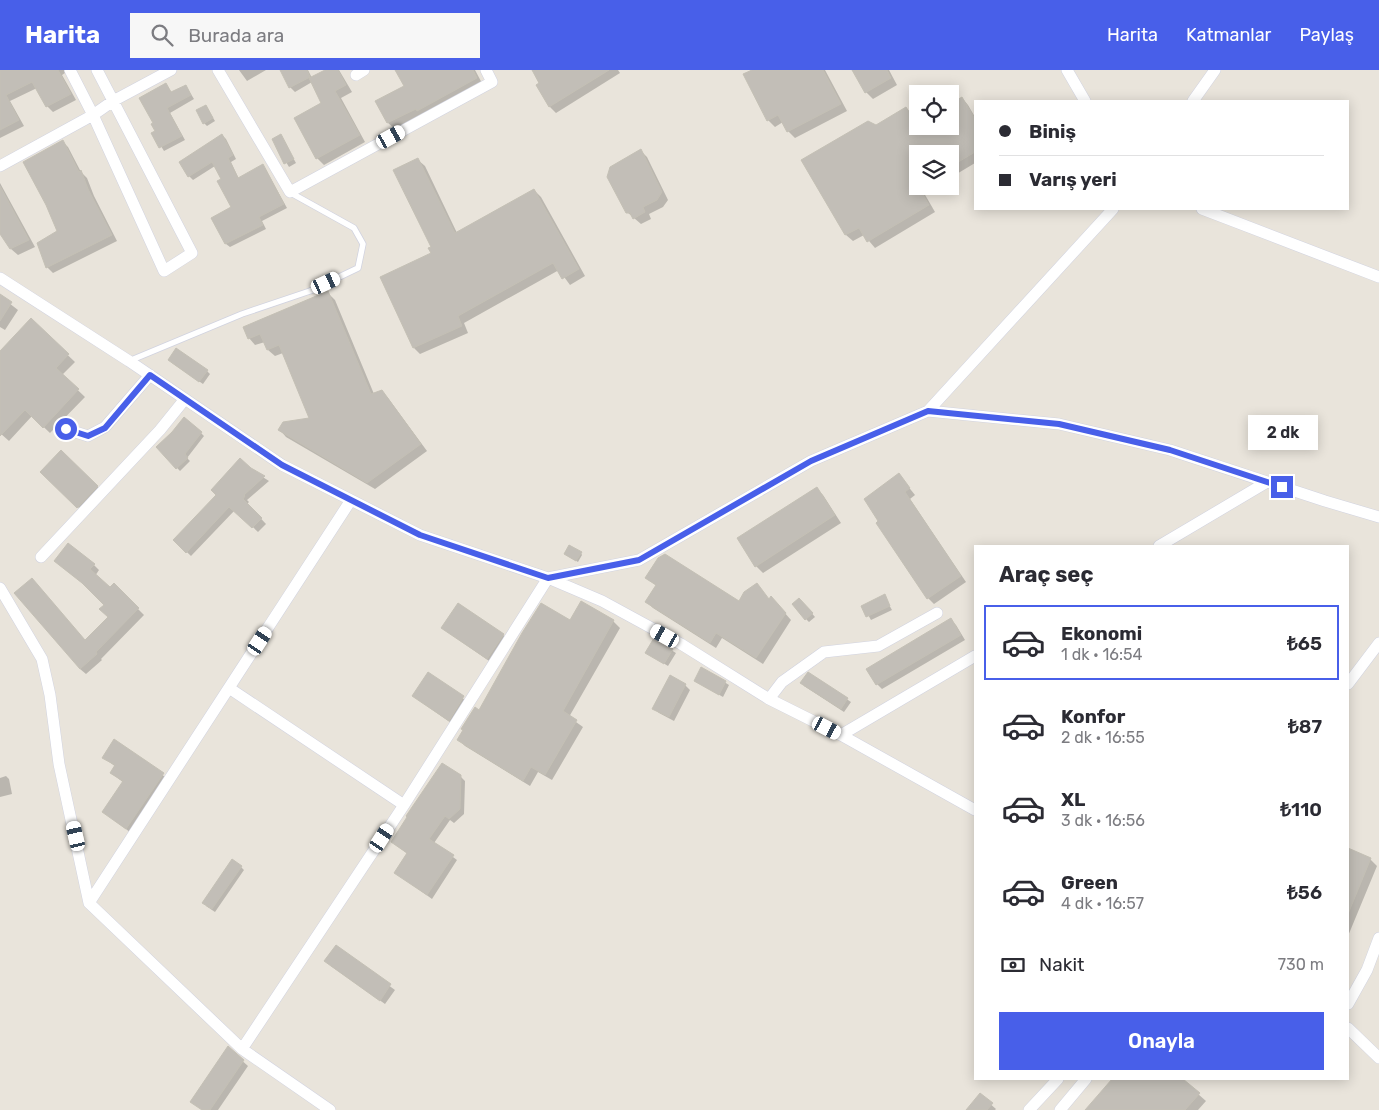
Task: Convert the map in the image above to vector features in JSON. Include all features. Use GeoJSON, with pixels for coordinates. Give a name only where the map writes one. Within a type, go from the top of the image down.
{"type":"FeatureCollection","features":[{"type":"Feature","properties":{"kind":"street"},"geometry":{"type":"LineString","coordinates":[[70,70],[93,115],[164,271],[192,253],[97,70]]}},
{"type":"Feature","properties":{"kind":"street"},"geometry":{"type":"LineString","coordinates":[[0,166],[93,115],[113,100],[171,70]]}},
{"type":"Feature","properties":{"kind":"street"},"geometry":{"type":"LineString","coordinates":[[218,70],[290,192],[492,82],[486,70]]}},
{"type":"Feature","properties":{"kind":"street"},"geometry":{"type":"LineString","coordinates":[[1067,70],[1084,100]]}},
{"type":"Feature","properties":{"kind":"street"},"geometry":{"type":"LineString","coordinates":[[1195,100],[1215,70]]}},
{"type":"Feature","properties":{"kind":"street"},"geometry":{"type":"LineString","coordinates":[[242,1049],[404,805],[548,578],[639,560],[811,461],[928,411],[1112,210]]}},
{"type":"Feature","properties":{"kind":"street"},"geometry":{"type":"LineString","coordinates":[[1205,210],[1379,277]]}},
{"type":"Feature","properties":{"kind":"street"},"geometry":{"type":"LineString","coordinates":[[0,278],[129,361],[282,465],[420,535],[548,578],[602,602],[681,644],[769,698],[841,735],[974,809]]}},
{"type":"Feature","properties":{"kind":"street"},"geometry":{"type":"LineString","coordinates":[[66,429],[88,436],[105,428],[150,375]]}},
{"type":"Feature","properties":{"kind":"street"},"geometry":{"type":"LineString","coordinates":[[41,557],[160,430],[185,399]]}},
{"type":"Feature","properties":{"kind":"street"},"geometry":{"type":"LineString","coordinates":[[928,411],[1059,424],[1170,450],[1379,517]]}},
{"type":"Feature","properties":{"kind":"street"},"geometry":{"type":"LineString","coordinates":[[1161,545],[1267,482]]}},
{"type":"Feature","properties":{"kind":"street"},"geometry":{"type":"LineString","coordinates":[[89,903],[351,500]]}},
{"type":"Feature","properties":{"kind":"street"},"geometry":{"type":"LineString","coordinates":[[0,588],[42,659],[50,695],[59,764],[89,903],[242,1049],[330,1110]]}},
{"type":"Feature","properties":{"kind":"street"},"geometry":{"type":"LineString","coordinates":[[769,698],[782,682],[824,652],[878,646],[937,613]]}},
{"type":"Feature","properties":{"kind":"street"},"geometry":{"type":"LineString","coordinates":[[1349,683],[1379,643]]}},
{"type":"Feature","properties":{"kind":"street"},"geometry":{"type":"LineString","coordinates":[[841,735],[974,657]]}},
{"type":"Feature","properties":{"kind":"street"},"geometry":{"type":"LineString","coordinates":[[229,688],[404,805]]}},
{"type":"Feature","properties":{"kind":"street"},"geometry":{"type":"LineString","coordinates":[[1349,1002],[1366,970],[1379,938]]}},
{"type":"Feature","properties":{"kind":"street"},"geometry":{"type":"LineString","coordinates":[[1349,1029],[1379,1058]]}},
{"type":"Feature","properties":{"kind":"street"},"geometry":{"type":"LineString","coordinates":[[1030,1110],[1057,1080]]}},
{"type":"Feature","properties":{"kind":"street"},"geometry":{"type":"LineString","coordinates":[[1060,1110],[1085,1080]]}},
{"type":"Feature","properties":{"kind":"lane"},"geometry":{"type":"LineString","coordinates":[[129,361],[242,314],[310,290],[358,268],[363,244],[354,228],[290,192]]}},
{"type":"Feature","properties":{"kind":"building"},"geometry":{"type":"Polygon","coordinates":[[[0,70],[58,70],[71,94],[46,107],[32,82],[6,95],[19,120],[0,130],[0,70]]]}},
{"type":"Feature","properties":{"kind":"building"},"geometry":{"type":"Polygon","coordinates":[[[280,70],[307,70],[310,77],[289,88],[280,70]]]}},
{"type":"Feature","properties":{"kind":"building"},"geometry":{"type":"Polygon","coordinates":[[[325,70],[338,70],[346,85],[335,91],[360,135],[316,159],[294,118],[321,103],[309,78],[325,70]]]}},
{"type":"Feature","properties":{"kind":"building"},"geometry":{"type":"Polygon","coordinates":[[[395,70],[473,70],[477,78],[417,111],[416,109],[387,123],[375,101],[404,86],[395,70]]]}},
{"type":"Feature","properties":{"kind":"building"},"geometry":{"type":"Polygon","coordinates":[[[532,70],[609,70],[549,107],[536,85],[539,83],[532,70]]]}},
{"type":"Feature","properties":{"kind":"building"},"geometry":{"type":"Polygon","coordinates":[[[752,70],[823,70],[841,104],[787,132],[778,115],[767,121],[743,74],[752,70]]]}},
{"type":"Feature","properties":{"kind":"building"},"geometry":{"type":"Polygon","coordinates":[[[852,70],[887,70],[891,78],[865,93],[852,70]]]}},
{"type":"Feature","properties":{"kind":"building"},"geometry":{"type":"Polygon","coordinates":[[[166,83],[171,92],[186,85],[191,95],[167,108],[182,136],[159,148],[151,133],[155,131],[151,124],[153,123],[139,98],[166,83]]]}},
{"type":"Feature","properties":{"kind":"building"},"geometry":{"type":"Polygon","coordinates":[[[962,97],[974,117],[974,153],[959,162],[959,145],[909,145],[909,195],[923,195],[929,205],[867,242],[859,228],[845,235],[801,160],[868,121],[876,125],[906,107],[909,112],[909,135],[959,135],[959,99],[962,97]]]}},
{"type":"Feature","properties":{"kind":"building"},"geometry":{"type":"Polygon","coordinates":[[[206,105],[213,118],[203,124],[196,110],[206,105]]]}},
{"type":"Feature","properties":{"kind":"building"},"geometry":{"type":"Polygon","coordinates":[[[222,134],[233,155],[228,158],[238,178],[263,164],[284,204],[259,217],[263,225],[225,244],[211,218],[231,207],[217,181],[221,179],[212,162],[188,177],[179,162],[222,134]]]}},
{"type":"Feature","properties":{"kind":"building"},"geometry":{"type":"Polygon","coordinates":[[[281,134],[294,159],[284,164],[272,139],[281,134]]]}},
{"type":"Feature","properties":{"kind":"building"},"geometry":{"type":"Polygon","coordinates":[[[63,140],[79,172],[81,170],[88,189],[112,235],[46,268],[37,243],[57,231],[46,205],[23,162],[63,140]]]}},
{"type":"Feature","properties":{"kind":"building"},"geometry":{"type":"Polygon","coordinates":[[[641,149],[662,192],[657,200],[643,207],[645,212],[633,219],[630,213],[626,213],[607,177],[610,167],[641,149]]]}},
{"type":"Feature","properties":{"kind":"building"},"geometry":{"type":"Polygon","coordinates":[[[418,158],[455,233],[534,189],[579,269],[562,279],[553,263],[458,316],[462,326],[413,348],[380,277],[431,253],[428,248],[431,247],[393,170],[418,158]]]}},
{"type":"Feature","properties":{"kind":"building"},"geometry":{"type":"Polygon","coordinates":[[[0,186],[29,240],[10,249],[0,234],[0,186]]]}},
{"type":"Feature","properties":{"kind":"building"},"geometry":{"type":"Polygon","coordinates":[[[328,291],[371,394],[382,390],[421,444],[367,483],[278,430],[283,422],[309,418],[279,345],[267,350],[260,334],[248,339],[243,327],[328,291]]]}},
{"type":"Feature","properties":{"kind":"building"},"geometry":{"type":"Polygon","coordinates":[[[0,294],[12,302],[0,321],[0,294]]]}},
{"type":"Feature","properties":{"kind":"building"},"geometry":{"type":"Polygon","coordinates":[[[31,318],[69,354],[56,368],[79,389],[43,428],[25,410],[0,436],[0,351],[31,318]]]}},
{"type":"Feature","properties":{"kind":"building"},"geometry":{"type":"Polygon","coordinates":[[[176,348],[208,370],[199,382],[168,360],[176,348]]]}},
{"type":"Feature","properties":{"kind":"building"},"geometry":{"type":"Polygon","coordinates":[[[184,417],[202,432],[185,454],[188,458],[176,469],[156,447],[184,417]]]}},
{"type":"Feature","properties":{"kind":"building"},"geometry":{"type":"Polygon","coordinates":[[[61,450],[98,486],[77,508],[40,472],[61,450]]]}},
{"type":"Feature","properties":{"kind":"building"},"geometry":{"type":"Polygon","coordinates":[[[240,458],[251,468],[265,476],[244,495],[243,499],[262,518],[252,528],[229,507],[186,553],[173,540],[216,495],[211,490],[240,458]]]}},
{"type":"Feature","properties":{"kind":"building"},"geometry":{"type":"Polygon","coordinates":[[[899,473],[910,488],[905,492],[961,576],[927,599],[876,523],[878,521],[864,499],[899,473]]]}},
{"type":"Feature","properties":{"kind":"building"},"geometry":{"type":"Polygon","coordinates":[[[817,487],[835,515],[755,567],[737,538],[817,487]]]}},
{"type":"Feature","properties":{"kind":"building"},"geometry":{"type":"Polygon","coordinates":[[[68,543],[95,564],[90,569],[110,587],[114,583],[139,608],[96,652],[97,654],[80,669],[14,593],[32,578],[85,640],[108,617],[99,609],[104,605],[82,583],[54,561],[68,543]]]}},
{"type":"Feature","properties":{"kind":"building"},"geometry":{"type":"Polygon","coordinates":[[[569,545],[582,552],[576,561],[564,554],[569,545]]]}},
{"type":"Feature","properties":{"kind":"building"},"geometry":{"type":"Polygon","coordinates":[[[665,554],[739,601],[744,592],[757,583],[769,599],[771,596],[786,613],[756,658],[716,633],[710,643],[645,602],[656,585],[645,578],[658,558],[665,554]]]}},
{"type":"Feature","properties":{"kind":"building"},"geometry":{"type":"Polygon","coordinates":[[[885,594],[890,606],[866,617],[861,606],[885,594]]]}},
{"type":"Feature","properties":{"kind":"building"},"geometry":{"type":"Polygon","coordinates":[[[799,598],[813,613],[805,620],[792,604],[799,598]]]}},
{"type":"Feature","properties":{"kind":"building"},"geometry":{"type":"Polygon","coordinates":[[[581,601],[614,620],[563,711],[577,720],[545,775],[531,767],[523,781],[457,740],[463,730],[461,729],[475,707],[479,710],[541,603],[570,620],[581,601]]]}},
{"type":"Feature","properties":{"kind":"building"},"geometry":{"type":"Polygon","coordinates":[[[458,603],[504,634],[487,659],[441,628],[458,603]]]}},
{"type":"Feature","properties":{"kind":"building"},"geometry":{"type":"Polygon","coordinates":[[[951,618],[961,635],[876,685],[866,669],[951,618]]]}},
{"type":"Feature","properties":{"kind":"building"},"geometry":{"type":"Polygon","coordinates":[[[654,638],[673,649],[664,664],[645,653],[654,638]]]}},
{"type":"Feature","properties":{"kind":"building"},"geometry":{"type":"Polygon","coordinates":[[[701,667],[726,681],[719,695],[694,681],[701,667]]]}},
{"type":"Feature","properties":{"kind":"building"},"geometry":{"type":"Polygon","coordinates":[[[428,672],[464,696],[449,721],[412,696],[428,672]]]}},
{"type":"Feature","properties":{"kind":"building"},"geometry":{"type":"Polygon","coordinates":[[[808,672],[848,698],[841,709],[800,683],[808,672]]]}},
{"type":"Feature","properties":{"kind":"building"},"geometry":{"type":"Polygon","coordinates":[[[670,675],[686,684],[669,717],[652,709],[670,675]]]}},
{"type":"Feature","properties":{"kind":"building"},"geometry":{"type":"Polygon","coordinates":[[[114,739],[164,773],[126,829],[102,812],[123,781],[110,773],[115,765],[102,758],[114,739]]]}},
{"type":"Feature","properties":{"kind":"building"},"geometry":{"type":"Polygon","coordinates":[[[442,763],[461,775],[460,809],[449,819],[445,816],[429,839],[454,855],[427,895],[394,873],[407,853],[391,842],[442,763]]]}},
{"type":"Feature","properties":{"kind":"building"},"geometry":{"type":"Polygon","coordinates":[[[1349,848],[1371,858],[1349,912],[1349,848]]]}},
{"type":"Feature","properties":{"kind":"building"},"geometry":{"type":"Polygon","coordinates":[[[232,859],[242,866],[212,909],[202,903],[232,859]]]}},
{"type":"Feature","properties":{"kind":"building"},"geometry":{"type":"Polygon","coordinates":[[[336,945],[391,984],[380,1001],[324,961],[336,945]]]}},
{"type":"Feature","properties":{"kind":"building"},"geometry":{"type":"Polygon","coordinates":[[[228,1046],[244,1060],[210,1110],[202,1110],[190,1102],[228,1046]]]}},
{"type":"Feature","properties":{"kind":"building"},"geometry":{"type":"Polygon","coordinates":[[[1111,1080],[1184,1080],[1200,1093],[1185,1110],[1085,1110],[1111,1080]]]}},
{"type":"Feature","properties":{"kind":"building"},"geometry":{"type":"Polygon","coordinates":[[[980,1093],[993,1103],[987,1110],[966,1110],[980,1093]]]}},
{"type":"Feature","properties":{"kind":"route"},"geometry":{"type":"LineString","coordinates":[[66,429],[88,436],[105,428],[150,375],[282,465],[420,535],[548,578],[639,560],[811,461],[928,411],[1059,424],[1170,450],[1282,487]]}}]}
